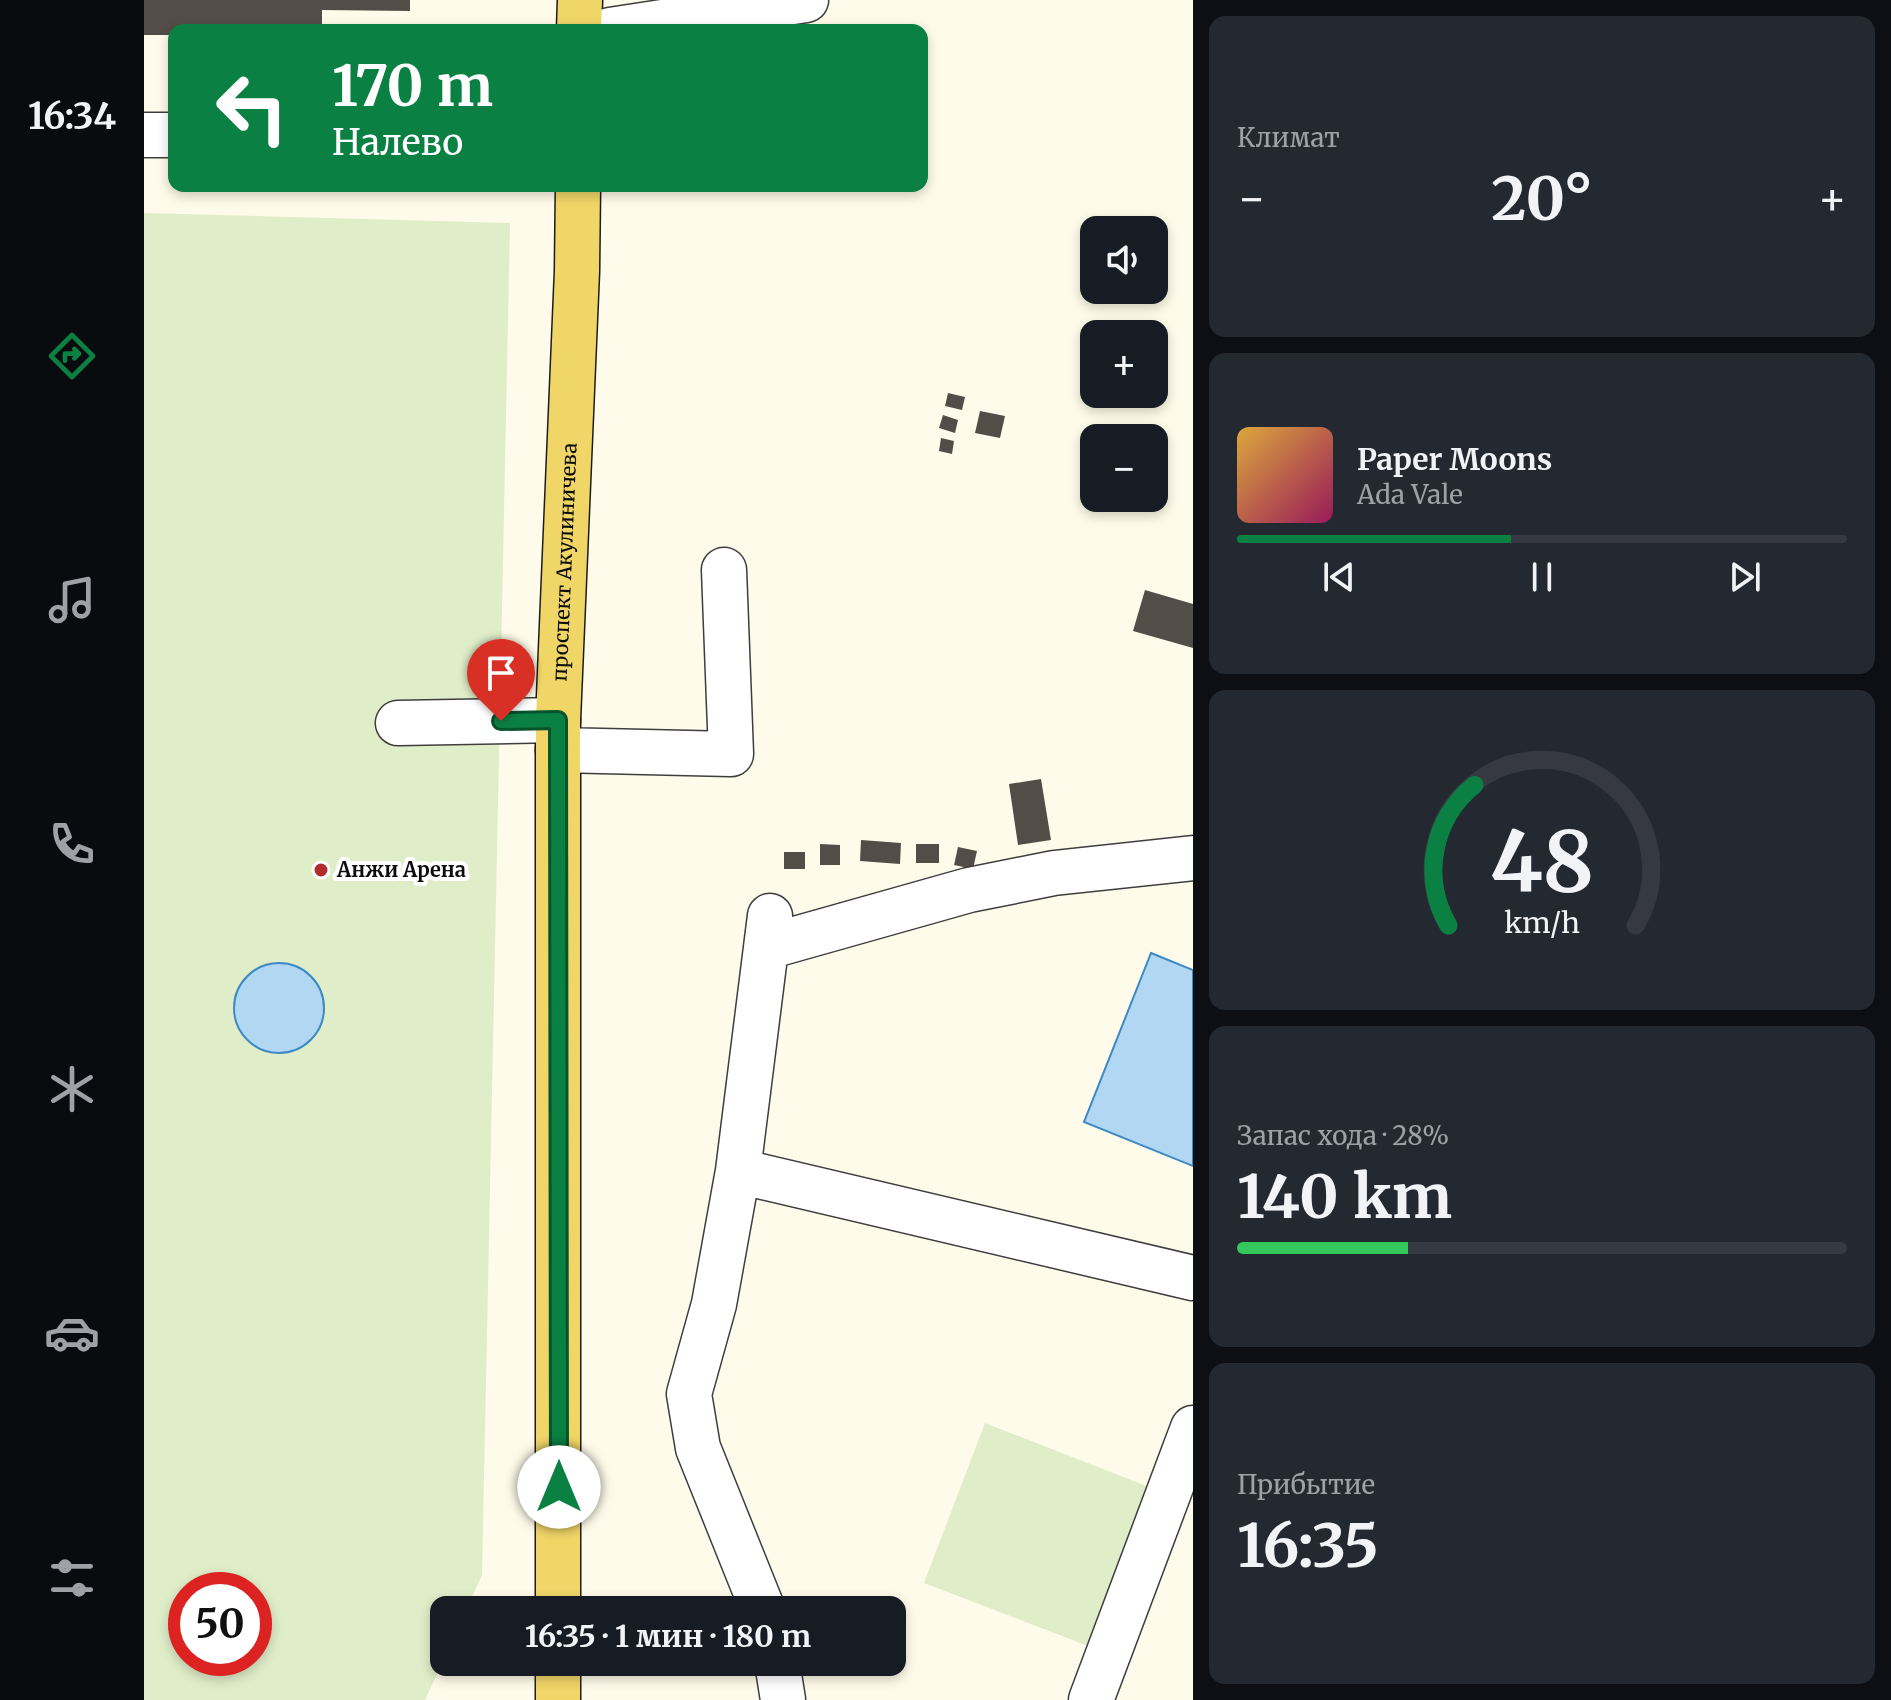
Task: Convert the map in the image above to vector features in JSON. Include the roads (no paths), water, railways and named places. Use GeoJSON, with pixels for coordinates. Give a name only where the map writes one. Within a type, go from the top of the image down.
{"type":"FeatureCollection","features":[{"type":"Feature","properties":{"kind":"main road"},"geometry":{"type":"LineString","coordinates":[[579,24],[580,0]]}},
{"type":"Feature","properties":{"kind":"main road","name":"проспект Акулиничева"},"geometry":{"type":"LineString","coordinates":[[558,1596],[558,735],[578,192]]}},
{"type":"Feature","properties":{"kind":"main road"},"geometry":{"type":"LineString","coordinates":[[558,1676],[558,1700]]}},
{"type":"Feature","properties":{"kind":"street"},"geometry":{"type":"LineString","coordinates":[[649,24],[806,0]]}},
{"type":"Feature","properties":{"kind":"street"},"geometry":{"type":"LineString","coordinates":[[144,135],[168,135]]}},
{"type":"Feature","properties":{"kind":"street"},"geometry":{"type":"LineString","coordinates":[[398,723],[558,735],[731,754],[724,570]]}},
{"type":"Feature","properties":{"kind":"street"},"geometry":{"type":"LineString","coordinates":[[757,1596],[698,1448],[689,1394],[714,1304],[738,1171],[768,932],[1054,873],[1193,858]]}},
{"type":"Feature","properties":{"kind":"street"},"geometry":{"type":"LineString","coordinates":[[738,1171],[1193,1278]]}},
{"type":"Feature","properties":{"kind":"street"},"geometry":{"type":"LineString","coordinates":[[1091,1700],[1193,1428]]}},
{"type":"Feature","properties":{"kind":"street"},"geometry":{"type":"LineString","coordinates":[[779,1676],[783,1700]]}},
{"type":"Feature","properties":{"kind":"water"},"geometry":{"type":"Polygon","coordinates":[[[1151,953],[1193,970],[1193,1166],[1084,1122],[1151,953]]]}},
{"type":"Feature","properties":{"kind":"water"},"geometry":{"type":"Polygon","coordinates":[[[279,963],[296,966],[311,976],[321,991],[324,1008],[321,1025],[311,1040],[296,1050],[279,1053],[262,1050],[247,1040],[237,1025],[234,1008],[237,991],[247,976],[262,966],[279,963]]]}},
{"type":"Feature","properties":{"kind":"place","name":"Анжи Арена"},"geometry":{"type":"Point","coordinates":[321,870]}}]}
